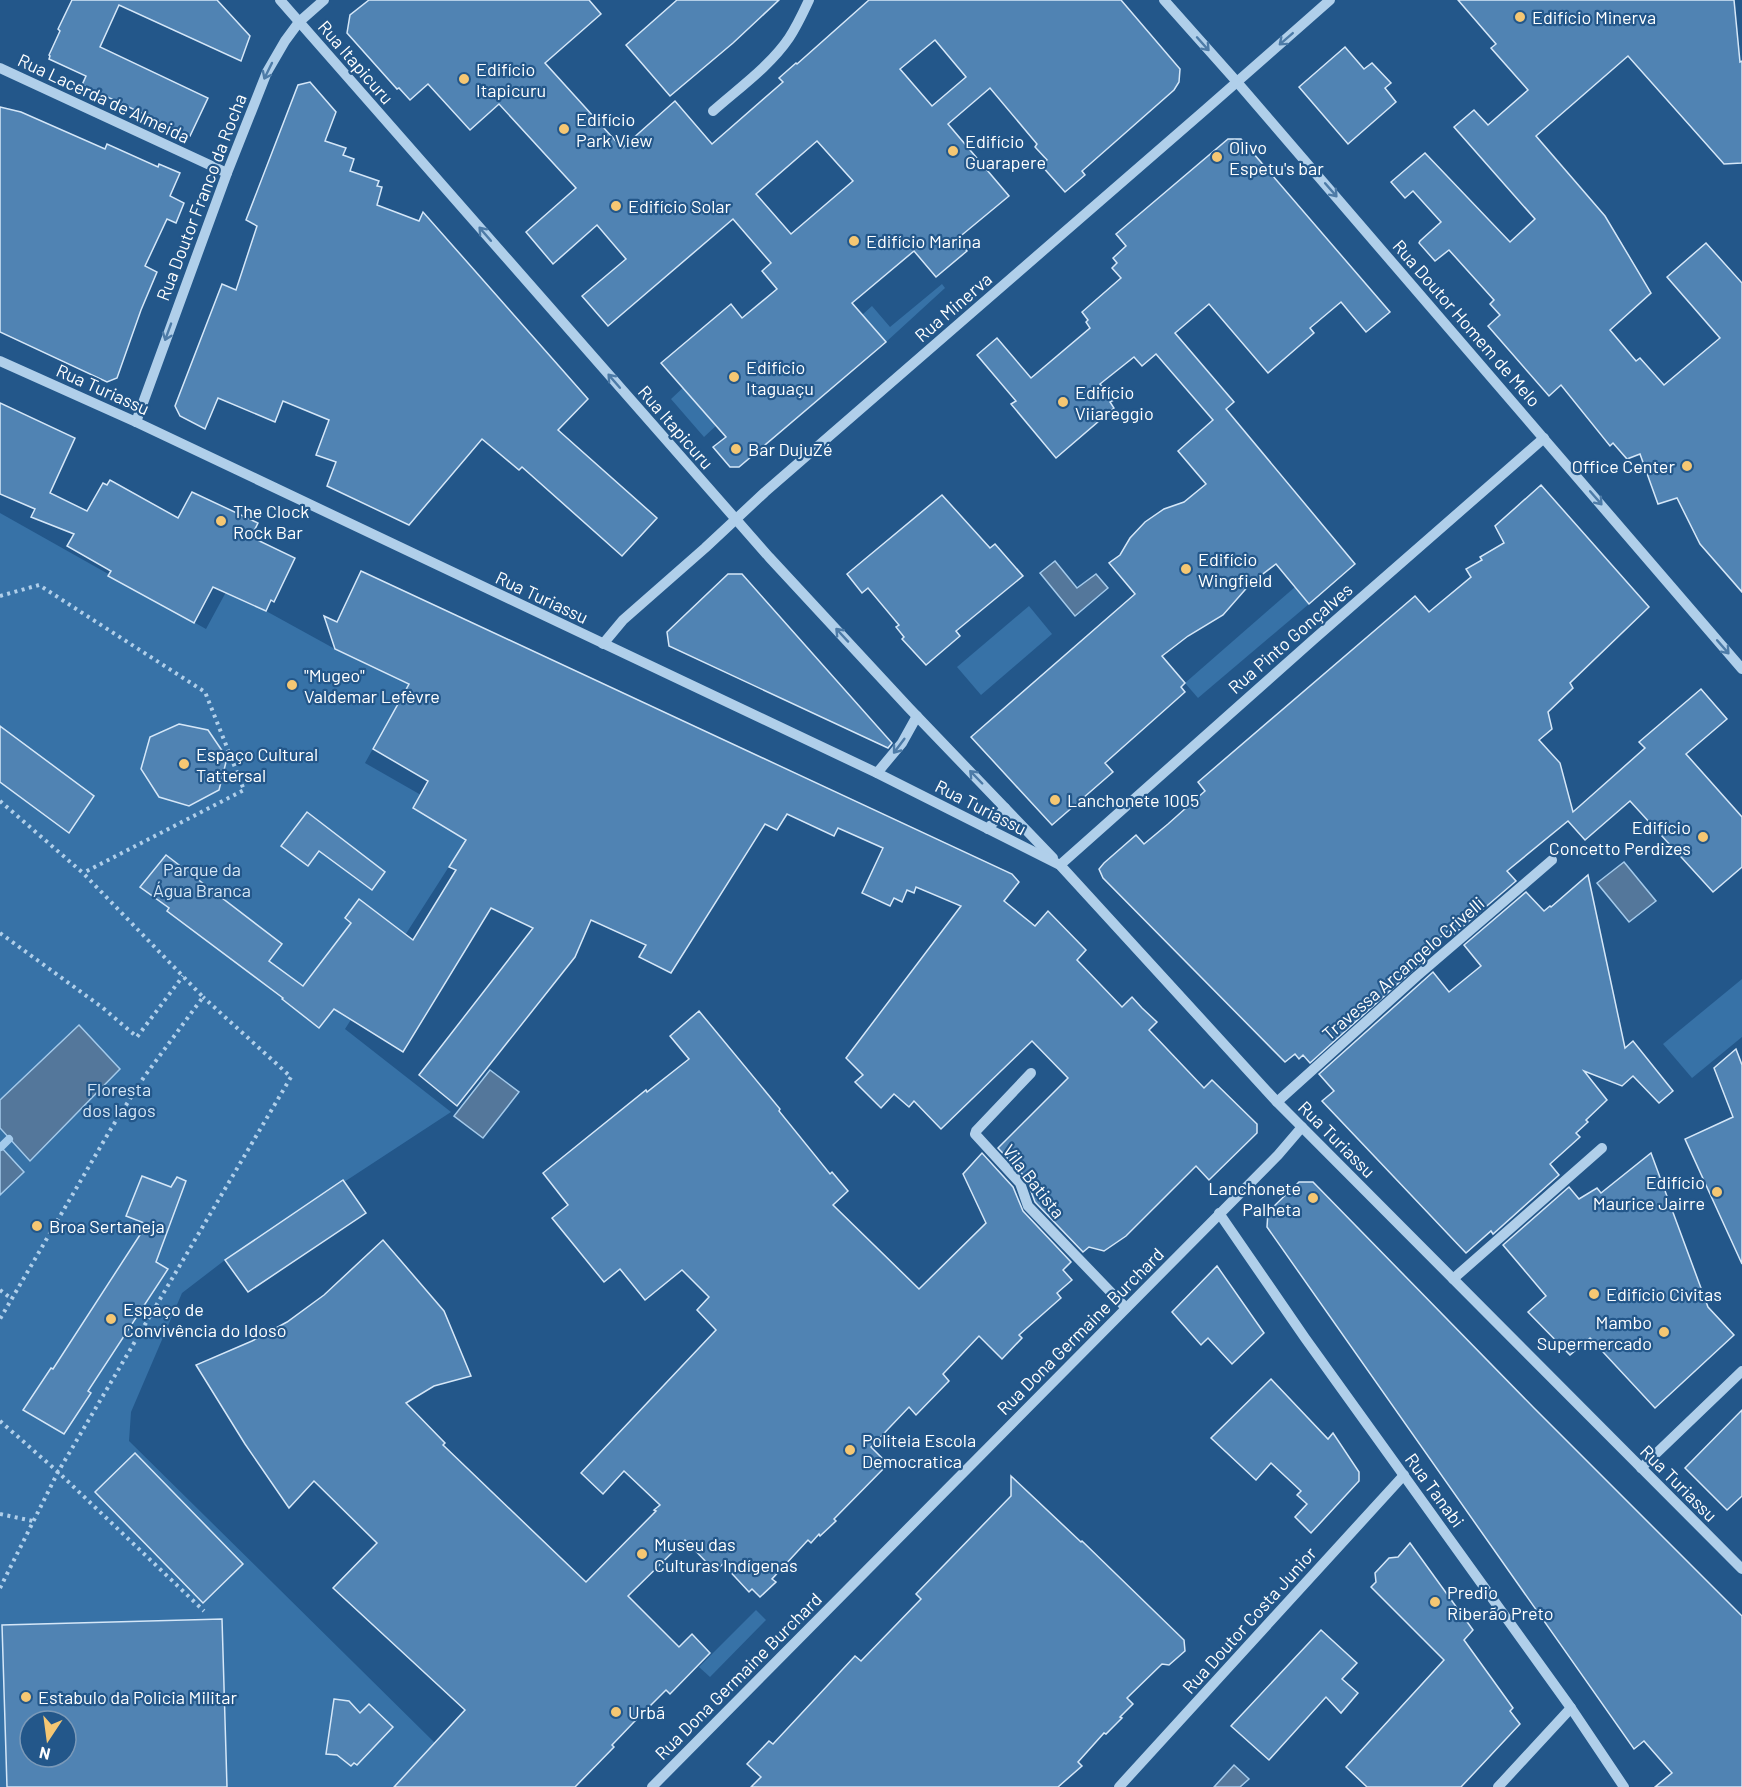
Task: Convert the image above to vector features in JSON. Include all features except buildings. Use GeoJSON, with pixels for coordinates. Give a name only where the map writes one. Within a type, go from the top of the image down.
{"type":"FeatureCollection","features":[{"type":"Feature","properties":{"kind":"street","name":"Rua Itapicuru"},"geometry":{"type":"LineString","coordinates":[[280,0],[736,519],[917,716],[1060,865]]}},
{"type":"Feature","properties":{"kind":"street","name":"Rua Doutor Franco da Rocha"},"geometry":{"type":"LineString","coordinates":[[136,422],[226,173],[267,72],[299,22],[324,0]]}},
{"type":"Feature","properties":{"kind":"street"},"geometry":{"type":"LineString","coordinates":[[713,111],[777,52],[801,19],[809,0]]}},
{"type":"Feature","properties":{"kind":"street","name":"Rua Doutor Homem de Melo"},"geometry":{"type":"LineString","coordinates":[[1164,0],[1742,669]]}},
{"type":"Feature","properties":{"kind":"street","name":"Rua Minerva"},"geometry":{"type":"LineString","coordinates":[[603,644],[623,620],[774,484],[1330,0]]}},
{"type":"Feature","properties":{"kind":"street","name":"Rua Lacerda de Almeida"},"geometry":{"type":"LineString","coordinates":[[0,68],[226,173]]}},
{"type":"Feature","properties":{"kind":"street","name":"Rua Turiassu"},"geometry":{"type":"LineString","coordinates":[[0,361],[136,422],[877,773],[1060,865],[1277,1102],[1742,1569]]}},
{"type":"Feature","properties":{"kind":"street","name":"Rua Pinto Gonçalves"},"geometry":{"type":"LineString","coordinates":[[1060,865],[1544,438]]}},
{"type":"Feature","properties":{"kind":"street"},"geometry":{"type":"LineString","coordinates":[[877,773],[902,743],[917,716]]}},
{"type":"Feature","properties":{"kind":"street"},"geometry":{"type":"LineString","coordinates":[[988,829],[1005,808]]}},
{"type":"Feature","properties":{"kind":"street","name":"Travessa Arcangelo Crivelli"},"geometry":{"type":"LineString","coordinates":[[1277,1102],[1417,976],[1552,860]]}},
{"type":"Feature","properties":{"kind":"street","name":"Vila Batista"},"geometry":{"type":"LineString","coordinates":[[1031,1074],[975,1134],[1020,1183],[1028,1206],[1125,1308]]}},
{"type":"Feature","properties":{"kind":"street","name":"Rua Dona Germaine Burchard"},"geometry":{"type":"LineString","coordinates":[[652,1787],[1302,1127]]}},
{"type":"Feature","properties":{"kind":"street"},"geometry":{"type":"LineString","coordinates":[[1453,1279],[1602,1148]]}},
{"type":"Feature","properties":{"kind":"street","name":"Rua Tanabi"},"geometry":{"type":"LineString","coordinates":[[1219,1213],[1571,1708],[1624,1787]]}},
{"type":"Feature","properties":{"kind":"street"},"geometry":{"type":"LineString","coordinates":[[1641,1468],[1742,1371]]}},
{"type":"Feature","properties":{"kind":"street","name":"Rua Doutor Costa Junior"},"geometry":{"type":"LineString","coordinates":[[1119,1787],[1404,1475]]}},
{"type":"Feature","properties":{"kind":"street"},"geometry":{"type":"LineString","coordinates":[[1498,1787],[1571,1708]]}},
{"type":"Feature","properties":{"kind":"path"},"geometry":{"type":"LineString","coordinates":[[0,596],[39,585],[205,692],[244,790],[83,873]]}},
{"type":"Feature","properties":{"kind":"path"},"geometry":{"type":"LineString","coordinates":[[0,801],[83,873],[203,998],[291,1077],[58,1472],[0,1588]]}},
{"type":"Feature","properties":{"kind":"path"},"geometry":{"type":"LineString","coordinates":[[0,933],[103,1008],[137,1037],[183,976]]}},
{"type":"Feature","properties":{"kind":"path"},"geometry":{"type":"LineString","coordinates":[[0,1319],[112,1127],[144,1077],[203,998]]}},
{"type":"Feature","properties":{"kind":"path"},"geometry":{"type":"LineString","coordinates":[[0,1290],[12,1299]]}},
{"type":"Feature","properties":{"kind":"path"},"geometry":{"type":"LineString","coordinates":[[0,1421],[58,1472],[204,1611]]}},
{"type":"Feature","properties":{"kind":"path"},"geometry":{"type":"LineString","coordinates":[[0,1514],[33,1521]]}},
{"type":"Feature","properties":{"kind":"green space"},"geometry":{"type":"Polygon","coordinates":[[[942,284],[945,288],[886,342],[862,315],[872,306],[890,327],[942,284]]]}},
{"type":"Feature","properties":{"kind":"green space"},"geometry":{"type":"Polygon","coordinates":[[[687,384],[694,392],[692,399],[706,414],[713,414],[720,422],[704,437],[671,399],[687,384]]]}},
{"type":"Feature","properties":{"kind":"green space","name":"Parque da Água Branca"},"geometry":{"type":"Polygon","coordinates":[[[0,513],[206,629],[226,592],[335,649],[409,684],[365,763],[449,811],[466,840],[345,1029],[451,1112],[225,1260],[182,1293],[131,1412],[129,1441],[435,1743],[393,1787],[0,1787],[0,513]]]}},
{"type":"Feature","properties":{"kind":"green space"},"geometry":{"type":"Polygon","coordinates":[[[1295,587],[1309,604],[1198,698],[1185,683],[1295,587]]]}},
{"type":"Feature","properties":{"kind":"green space"},"geometry":{"type":"Polygon","coordinates":[[[1029,606],[1052,634],[981,695],[957,667],[1029,606]]]}},
{"type":"Feature","properties":{"kind":"green space"},"geometry":{"type":"Polygon","coordinates":[[[1742,979],[1742,1037],[1692,1078],[1663,1044],[1742,979]]]}},
{"type":"Feature","properties":{"kind":"green space"},"geometry":{"type":"Polygon","coordinates":[[[756,1610],[766,1620],[710,1677],[699,1667],[756,1610]]]}},
{"type":"Feature","properties":{"kind":"shaded area"},"geometry":{"type":"Polygon","coordinates":[[[1055,561],[1077,588],[1096,574],[1108,588],[1075,616],[1040,573],[1055,561]]]}},
{"type":"Feature","properties":{"kind":"shaded area"},"geometry":{"type":"Polygon","coordinates":[[[1624,862],[1656,901],[1629,922],[1597,883],[1624,862]]]}},
{"type":"Feature","properties":{"kind":"shaded area"},"geometry":{"type":"Polygon","coordinates":[[[79,1025],[120,1069],[30,1161],[0,1128],[0,1100],[79,1025]]]}},
{"type":"Feature","properties":{"kind":"shaded area"},"geometry":{"type":"Polygon","coordinates":[[[490,1070],[519,1092],[483,1138],[454,1116],[490,1070]]]}},
{"type":"Feature","properties":{"kind":"shaded area"},"geometry":{"type":"Polygon","coordinates":[[[0,1146],[24,1172],[0,1195],[0,1146]]]}},
{"type":"Feature","properties":{"kind":"shaded area"},"geometry":{"type":"Polygon","coordinates":[[[1234,1765],[1249,1779],[1240,1787],[1214,1787],[1234,1765]]]}},
{"type":"Feature","properties":{"kind":"waterway"},"geometry":{"type":"LineString","coordinates":[[1,1147],[9,1139]]}},
{"type":"Feature","properties":{"kind":"place","name":"Edifício Minerva"},"geometry":{"type":"Point","coordinates":[1520,17]}},
{"type":"Feature","properties":{"kind":"place","name":"Edifício Itapicuru"},"geometry":{"type":"Point","coordinates":[464,79]}},
{"type":"Feature","properties":{"kind":"place","name":"Edifício Park View"},"geometry":{"type":"Point","coordinates":[564,129]}},
{"type":"Feature","properties":{"kind":"place","name":"Edifício Guarapere"},"geometry":{"type":"Point","coordinates":[953,151]}},
{"type":"Feature","properties":{"kind":"place","name":"Olivo Espetu's bar"},"geometry":{"type":"Point","coordinates":[1217,157]}},
{"type":"Feature","properties":{"kind":"place","name":"Edifício Solar"},"geometry":{"type":"Point","coordinates":[616,206]}},
{"type":"Feature","properties":{"kind":"place","name":"Edifício Marina"},"geometry":{"type":"Point","coordinates":[854,241]}},
{"type":"Feature","properties":{"kind":"place","name":"Edifício Itaguaçu"},"geometry":{"type":"Point","coordinates":[734,377]}},
{"type":"Feature","properties":{"kind":"place","name":"Edifício Viiareggio"},"geometry":{"type":"Point","coordinates":[1063,402]}},
{"type":"Feature","properties":{"kind":"place","name":"Bar DujuZé"},"geometry":{"type":"Point","coordinates":[736,449]}},
{"type":"Feature","properties":{"kind":"place","name":"Office Center"},"geometry":{"type":"Point","coordinates":[1687,466]}},
{"type":"Feature","properties":{"kind":"place","name":"The Clock Rock Bar"},"geometry":{"type":"Point","coordinates":[221,521]}},
{"type":"Feature","properties":{"kind":"place","name":"Edifício Wingfield"},"geometry":{"type":"Point","coordinates":[1186,569]}},
{"type":"Feature","properties":{"kind":"place","name":"\"Mugeo\" Valdemar Lefèvre"},"geometry":{"type":"Point","coordinates":[292,685]}},
{"type":"Feature","properties":{"kind":"place","name":"Espaço Cultural Tattersal"},"geometry":{"type":"Point","coordinates":[184,764]}},
{"type":"Feature","properties":{"kind":"place","name":"Lanchonete 1005"},"geometry":{"type":"Point","coordinates":[1055,800]}},
{"type":"Feature","properties":{"kind":"place","name":"Edifício Concetto Perdizes"},"geometry":{"type":"Point","coordinates":[1703,837]}},
{"type":"Feature","properties":{"kind":"place","name":"Edifício Maurice Jairre"},"geometry":{"type":"Point","coordinates":[1717,1192]}},
{"type":"Feature","properties":{"kind":"place","name":"Lanchonete Palheta"},"geometry":{"type":"Point","coordinates":[1313,1198]}},
{"type":"Feature","properties":{"kind":"place","name":"Broa Sertaneja"},"geometry":{"type":"Point","coordinates":[37,1226]}},
{"type":"Feature","properties":{"kind":"place","name":"Edifício Civitas"},"geometry":{"type":"Point","coordinates":[1594,1294]}},
{"type":"Feature","properties":{"kind":"place","name":"Espaço de Convivência do Idoso"},"geometry":{"type":"Point","coordinates":[111,1319]}},
{"type":"Feature","properties":{"kind":"place","name":"Mambo Supermercado"},"geometry":{"type":"Point","coordinates":[1664,1332]}},
{"type":"Feature","properties":{"kind":"place","name":"Politeia Escola Democratica"},"geometry":{"type":"Point","coordinates":[850,1450]}},
{"type":"Feature","properties":{"kind":"place","name":"Museu das Culturas Indígenas"},"geometry":{"type":"Point","coordinates":[642,1554]}},
{"type":"Feature","properties":{"kind":"place","name":"Predio Riberão Preto"},"geometry":{"type":"Point","coordinates":[1435,1602]}},
{"type":"Feature","properties":{"kind":"place","name":"Estabulo da Policia Militar"},"geometry":{"type":"Point","coordinates":[26,1697]}},
{"type":"Feature","properties":{"kind":"place","name":"Urbã"},"geometry":{"type":"Point","coordinates":[616,1712]}},
{"type":"Feature","properties":{"kind":"park label","name":"Floresta dos lagos"},"geometry":{"type":"Point","coordinates":[119,1099]}}]}
